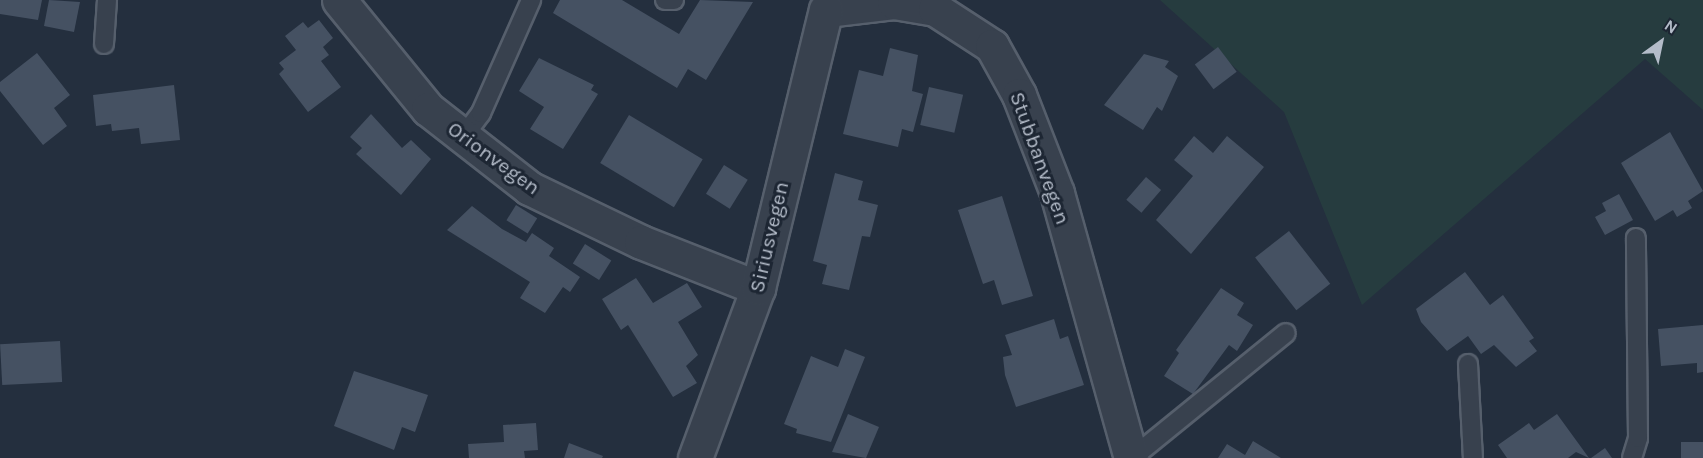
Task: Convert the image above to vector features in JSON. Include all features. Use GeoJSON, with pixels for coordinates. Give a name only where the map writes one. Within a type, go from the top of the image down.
{"type":"FeatureCollection","features":[{"type":"Feature","properties":{"kind":"street","name":"Orionvegen"},"geometry":{"type":"LineString","coordinates":[[339,0],[428,109],[529,188],[641,242],[758,288]]}},
{"type":"Feature","properties":{"kind":"street","name":"Siriusvegen"},"geometry":{"type":"LineString","coordinates":[[695,458],[758,288],[836,3]]}},
{"type":"Feature","properties":{"kind":"street","name":"Stubbanvegen"},"geometry":{"type":"LineString","coordinates":[[836,3],[935,9],[992,46],[1019,95],[1057,193],[1131,458]]}},
{"type":"Feature","properties":{"kind":"lane"},"geometry":{"type":"LineString","coordinates":[[104,44],[107,0]]}},
{"type":"Feature","properties":{"kind":"lane"},"geometry":{"type":"LineString","coordinates":[[463,137],[481,113],[531,0]]}},
{"type":"Feature","properties":{"kind":"lane"},"geometry":{"type":"LineString","coordinates":[[665,0],[674,0]]}},
{"type":"Feature","properties":{"kind":"lane"},"geometry":{"type":"LineString","coordinates":[[1632,458],[1638,438],[1636,238]]}},
{"type":"Feature","properties":{"kind":"lane"},"geometry":{"type":"LineString","coordinates":[[1131,458],[1286,333]]}},
{"type":"Feature","properties":{"kind":"lane"},"geometry":{"type":"LineString","coordinates":[[1468,364],[1473,458]]}},
{"type":"Feature","properties":{"kind":"green space"},"geometry":{"type":"Polygon","coordinates":[[[1160,0],[1703,0],[1703,110],[1645,59],[1362,305],[1284,112],[1160,0]]]}},
{"type":"Feature","properties":{"kind":"building"},"geometry":{"type":"Polygon","coordinates":[[[0,0],[42,0],[38,20],[0,14],[0,0]]]}},
{"type":"Feature","properties":{"kind":"building"},"geometry":{"type":"Polygon","coordinates":[[[49,0],[80,2],[74,32],[44,26],[49,0]]]}},
{"type":"Feature","properties":{"kind":"building"},"geometry":{"type":"Polygon","coordinates":[[[560,0],[622,0],[679,34],[700,0],[753,2],[706,80],[688,69],[677,88],[553,13],[560,0]]]}},
{"type":"Feature","properties":{"kind":"building"},"geometry":{"type":"Polygon","coordinates":[[[319,20],[333,38],[323,47],[329,55],[321,61],[341,87],[308,112],[279,74],[284,69],[279,63],[296,50],[285,36],[303,22],[308,28],[319,20]]]}},
{"type":"Feature","properties":{"kind":"building"},"geometry":{"type":"Polygon","coordinates":[[[1218,47],[1237,72],[1213,89],[1195,64],[1218,47]]]}},
{"type":"Feature","properties":{"kind":"building"},"geometry":{"type":"Polygon","coordinates":[[[890,48],[918,55],[912,91],[923,94],[913,132],[902,129],[898,147],[843,134],[859,70],[883,76],[890,48]]]}},
{"type":"Feature","properties":{"kind":"building"},"geometry":{"type":"Polygon","coordinates":[[[37,53],[70,95],[54,108],[67,126],[43,145],[0,91],[0,82],[37,53]]]}},
{"type":"Feature","properties":{"kind":"building"},"geometry":{"type":"Polygon","coordinates":[[[1144,54],[1169,61],[1165,67],[1178,76],[1162,111],[1157,107],[1143,130],[1104,105],[1144,54]]]}},
{"type":"Feature","properties":{"kind":"building"},"geometry":{"type":"Polygon","coordinates":[[[539,58],[594,85],[591,90],[598,94],[563,149],[530,129],[544,107],[519,91],[539,58]]]}},
{"type":"Feature","properties":{"kind":"building"},"geometry":{"type":"Polygon","coordinates":[[[174,85],[180,140],[141,144],[139,128],[112,131],[111,124],[96,126],[93,95],[174,85]]]}},
{"type":"Feature","properties":{"kind":"building"},"geometry":{"type":"Polygon","coordinates":[[[929,87],[963,95],[954,133],[920,125],[929,87]]]}},
{"type":"Feature","properties":{"kind":"building"},"geometry":{"type":"Polygon","coordinates":[[[371,114],[402,148],[411,140],[431,159],[401,195],[356,154],[362,148],[350,137],[371,114]]]}},
{"type":"Feature","properties":{"kind":"building"},"geometry":{"type":"Polygon","coordinates":[[[629,115],[703,159],[674,207],[600,163],[629,115]]]}},
{"type":"Feature","properties":{"kind":"building"},"geometry":{"type":"Polygon","coordinates":[[[1670,132],[1703,191],[1688,201],[1692,208],[1677,217],[1673,210],[1655,221],[1621,163],[1670,132]]]}},
{"type":"Feature","properties":{"kind":"building"},"geometry":{"type":"Polygon","coordinates":[[[1194,136],[1213,153],[1227,136],[1264,167],[1191,254],[1156,220],[1193,176],[1174,160],[1194,136]]]}},
{"type":"Feature","properties":{"kind":"building"},"geometry":{"type":"Polygon","coordinates":[[[724,165],[748,180],[730,209],[706,194],[724,165]]]}},
{"type":"Feature","properties":{"kind":"building"},"geometry":{"type":"Polygon","coordinates":[[[835,173],[863,181],[858,200],[878,205],[870,237],[862,236],[849,290],[822,284],[827,265],[813,261],[835,173]]]}},
{"type":"Feature","properties":{"kind":"building"},"geometry":{"type":"Polygon","coordinates":[[[1146,177],[1161,190],[1141,213],[1126,200],[1146,177]]]}},
{"type":"Feature","properties":{"kind":"building"},"geometry":{"type":"Polygon","coordinates":[[[1619,194],[1633,220],[1605,235],[1595,217],[1606,211],[1602,203],[1619,194]]]}},
{"type":"Feature","properties":{"kind":"building"},"geometry":{"type":"Polygon","coordinates":[[[1002,196],[1033,296],[1002,305],[994,280],[983,284],[958,210],[1002,196]]]}},
{"type":"Feature","properties":{"kind":"building"},"geometry":{"type":"Polygon","coordinates":[[[516,205],[537,218],[528,234],[506,220],[516,205]]]}},
{"type":"Feature","properties":{"kind":"building"},"geometry":{"type":"Polygon","coordinates":[[[472,206],[502,229],[526,242],[532,233],[554,248],[549,256],[580,277],[570,292],[563,287],[545,313],[520,298],[530,282],[447,230],[472,206]]]}},
{"type":"Feature","properties":{"kind":"building"},"geometry":{"type":"Polygon","coordinates":[[[1289,231],[1330,284],[1296,310],[1255,257],[1289,231]]]}},
{"type":"Feature","properties":{"kind":"building"},"geometry":{"type":"Polygon","coordinates":[[[585,244],[611,260],[599,280],[573,264],[585,244]]]}},
{"type":"Feature","properties":{"kind":"building"},"geometry":{"type":"Polygon","coordinates":[[[1465,272],[1490,305],[1503,295],[1534,338],[1529,341],[1537,351],[1516,367],[1494,345],[1481,354],[1468,336],[1447,351],[1421,322],[1416,309],[1465,272]]]}},
{"type":"Feature","properties":{"kind":"building"},"geometry":{"type":"Polygon","coordinates":[[[636,278],[653,303],[687,283],[702,307],[678,322],[698,355],[686,366],[697,383],[673,397],[628,325],[621,330],[602,299],[636,278]]]}},
{"type":"Feature","properties":{"kind":"building"},"geometry":{"type":"Polygon","coordinates":[[[1221,288],[1244,303],[1237,315],[1253,325],[1237,351],[1229,345],[1193,394],[1164,376],[1179,353],[1176,350],[1221,288]]]}},
{"type":"Feature","properties":{"kind":"building"},"geometry":{"type":"Polygon","coordinates":[[[1054,319],[1060,339],[1068,336],[1084,385],[1016,407],[1005,375],[1003,357],[1012,355],[1005,335],[1054,319]]]}},
{"type":"Feature","properties":{"kind":"building"},"geometry":{"type":"Polygon","coordinates":[[[1703,325],[1703,372],[1697,373],[1697,363],[1661,366],[1658,329],[1703,325]]]}},
{"type":"Feature","properties":{"kind":"building"},"geometry":{"type":"Polygon","coordinates":[[[60,341],[62,382],[2,385],[0,344],[60,341]]]}},
{"type":"Feature","properties":{"kind":"building"},"geometry":{"type":"Polygon","coordinates":[[[845,349],[865,357],[831,442],[796,433],[797,429],[784,424],[811,356],[838,367],[845,349]]]}},
{"type":"Feature","properties":{"kind":"building"},"geometry":{"type":"Polygon","coordinates":[[[354,371],[428,395],[415,432],[402,427],[394,450],[334,426],[354,371]]]}},
{"type":"Feature","properties":{"kind":"building"},"geometry":{"type":"Polygon","coordinates":[[[848,414],[879,427],[866,458],[832,452],[848,414]]]}},
{"type":"Feature","properties":{"kind":"building"},"geometry":{"type":"Polygon","coordinates":[[[1557,414],[1589,458],[1576,452],[1568,458],[1507,458],[1498,445],[1529,423],[1534,430],[1557,414]]]}},
{"type":"Feature","properties":{"kind":"building"},"geometry":{"type":"Polygon","coordinates":[[[536,423],[538,450],[524,451],[525,458],[469,458],[468,444],[504,442],[503,425],[536,423]]]}},
{"type":"Feature","properties":{"kind":"building"},"geometry":{"type":"Polygon","coordinates":[[[1253,441],[1281,458],[1218,458],[1227,444],[1245,455],[1253,441]]]}},
{"type":"Feature","properties":{"kind":"building"},"geometry":{"type":"Polygon","coordinates":[[[1681,442],[1703,442],[1703,458],[1681,458],[1681,442]]]}},
{"type":"Feature","properties":{"kind":"building"},"geometry":{"type":"Polygon","coordinates":[[[569,443],[603,456],[602,458],[564,458],[569,443]]]}},
{"type":"Feature","properties":{"kind":"building"},"geometry":{"type":"Polygon","coordinates":[[[1605,448],[1612,458],[1591,458],[1605,448]]]}}]}
